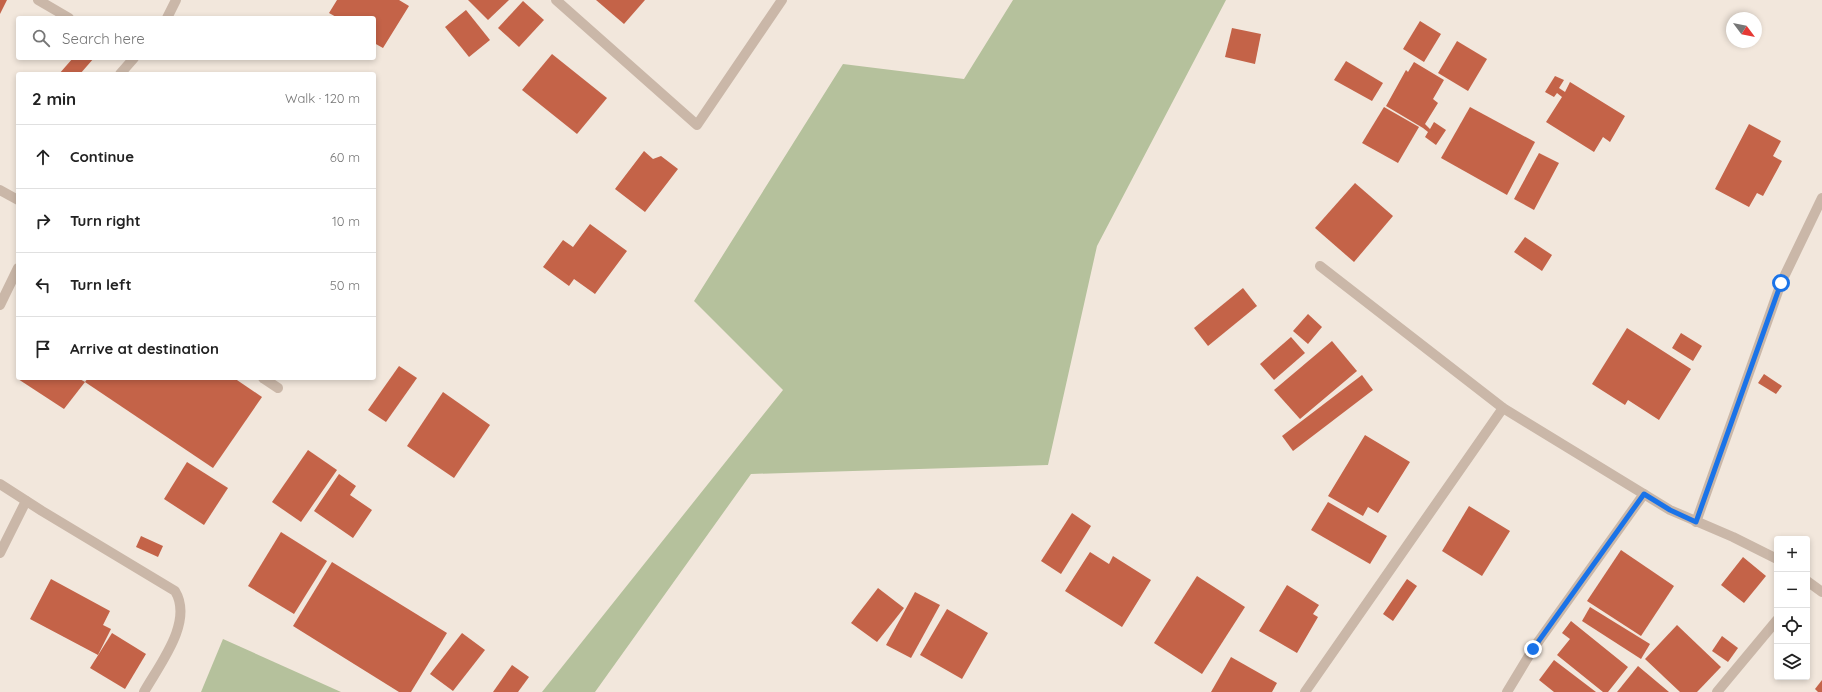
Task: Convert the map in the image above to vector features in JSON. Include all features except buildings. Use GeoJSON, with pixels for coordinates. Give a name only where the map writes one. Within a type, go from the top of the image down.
{"type":"FeatureCollection","features":[{"type":"Feature","properties":{"kind":"street"},"geometry":{"type":"LineString","coordinates":[[38,0],[66,16]]}},
{"type":"Feature","properties":{"kind":"street"},"geometry":{"type":"LineString","coordinates":[[168,16],[176,0]]}},
{"type":"Feature","properties":{"kind":"street"},"geometry":{"type":"LineString","coordinates":[[556,0],[697,125],[782,0]]}},
{"type":"Feature","properties":{"kind":"street"},"geometry":{"type":"LineString","coordinates":[[122,72],[132,60]]}},
{"type":"Feature","properties":{"kind":"street"},"geometry":{"type":"LineString","coordinates":[[0,190],[16,199]]}},
{"type":"Feature","properties":{"kind":"street"},"geometry":{"type":"LineString","coordinates":[[1696,522],[1781,283],[1822,198]]}},
{"type":"Feature","properties":{"kind":"street"},"geometry":{"type":"LineString","coordinates":[[1320,266],[1503,408],[1670,510],[1733,537],[1774,558]]}},
{"type":"Feature","properties":{"kind":"street"},"geometry":{"type":"LineString","coordinates":[[0,305],[16,272]]}},
{"type":"Feature","properties":{"kind":"street"},"geometry":{"type":"LineString","coordinates":[[266,380],[278,388]]}},
{"type":"Feature","properties":{"kind":"street"},"geometry":{"type":"LineString","coordinates":[[1306,692],[1503,408]]}},
{"type":"Feature","properties":{"kind":"street"},"geometry":{"type":"LineString","coordinates":[[0,484],[175,591],[180,600],[182,616],[176,636],[144,692]]}},
{"type":"Feature","properties":{"kind":"street"},"geometry":{"type":"LineString","coordinates":[[1507,692],[1533,649],[1644,494]]}},
{"type":"Feature","properties":{"kind":"street"},"geometry":{"type":"LineString","coordinates":[[0,553],[26,501]]}},
{"type":"Feature","properties":{"kind":"street"},"geometry":{"type":"LineString","coordinates":[[1810,584],[1822,592]]}},
{"type":"Feature","properties":{"kind":"street"},"geometry":{"type":"LineString","coordinates":[[1717,692],[1774,624]]}},
{"type":"Feature","properties":{"kind":"green space"},"geometry":{"type":"Polygon","coordinates":[[[1013,0],[1226,0],[1097,246],[1048,465],[751,474],[595,692],[542,692],[783,390],[694,301],[843,64],[964,79],[1013,0]]]}},
{"type":"Feature","properties":{"kind":"green space"},"geometry":{"type":"Polygon","coordinates":[[[223,639],[341,692],[201,692],[223,639]]]}},
{"type":"Feature","properties":{"kind":"route"},"geometry":{"type":"LineString","coordinates":[[1533,649],[1644,494],[1670,510],[1696,522],[1781,283]]}}]}
